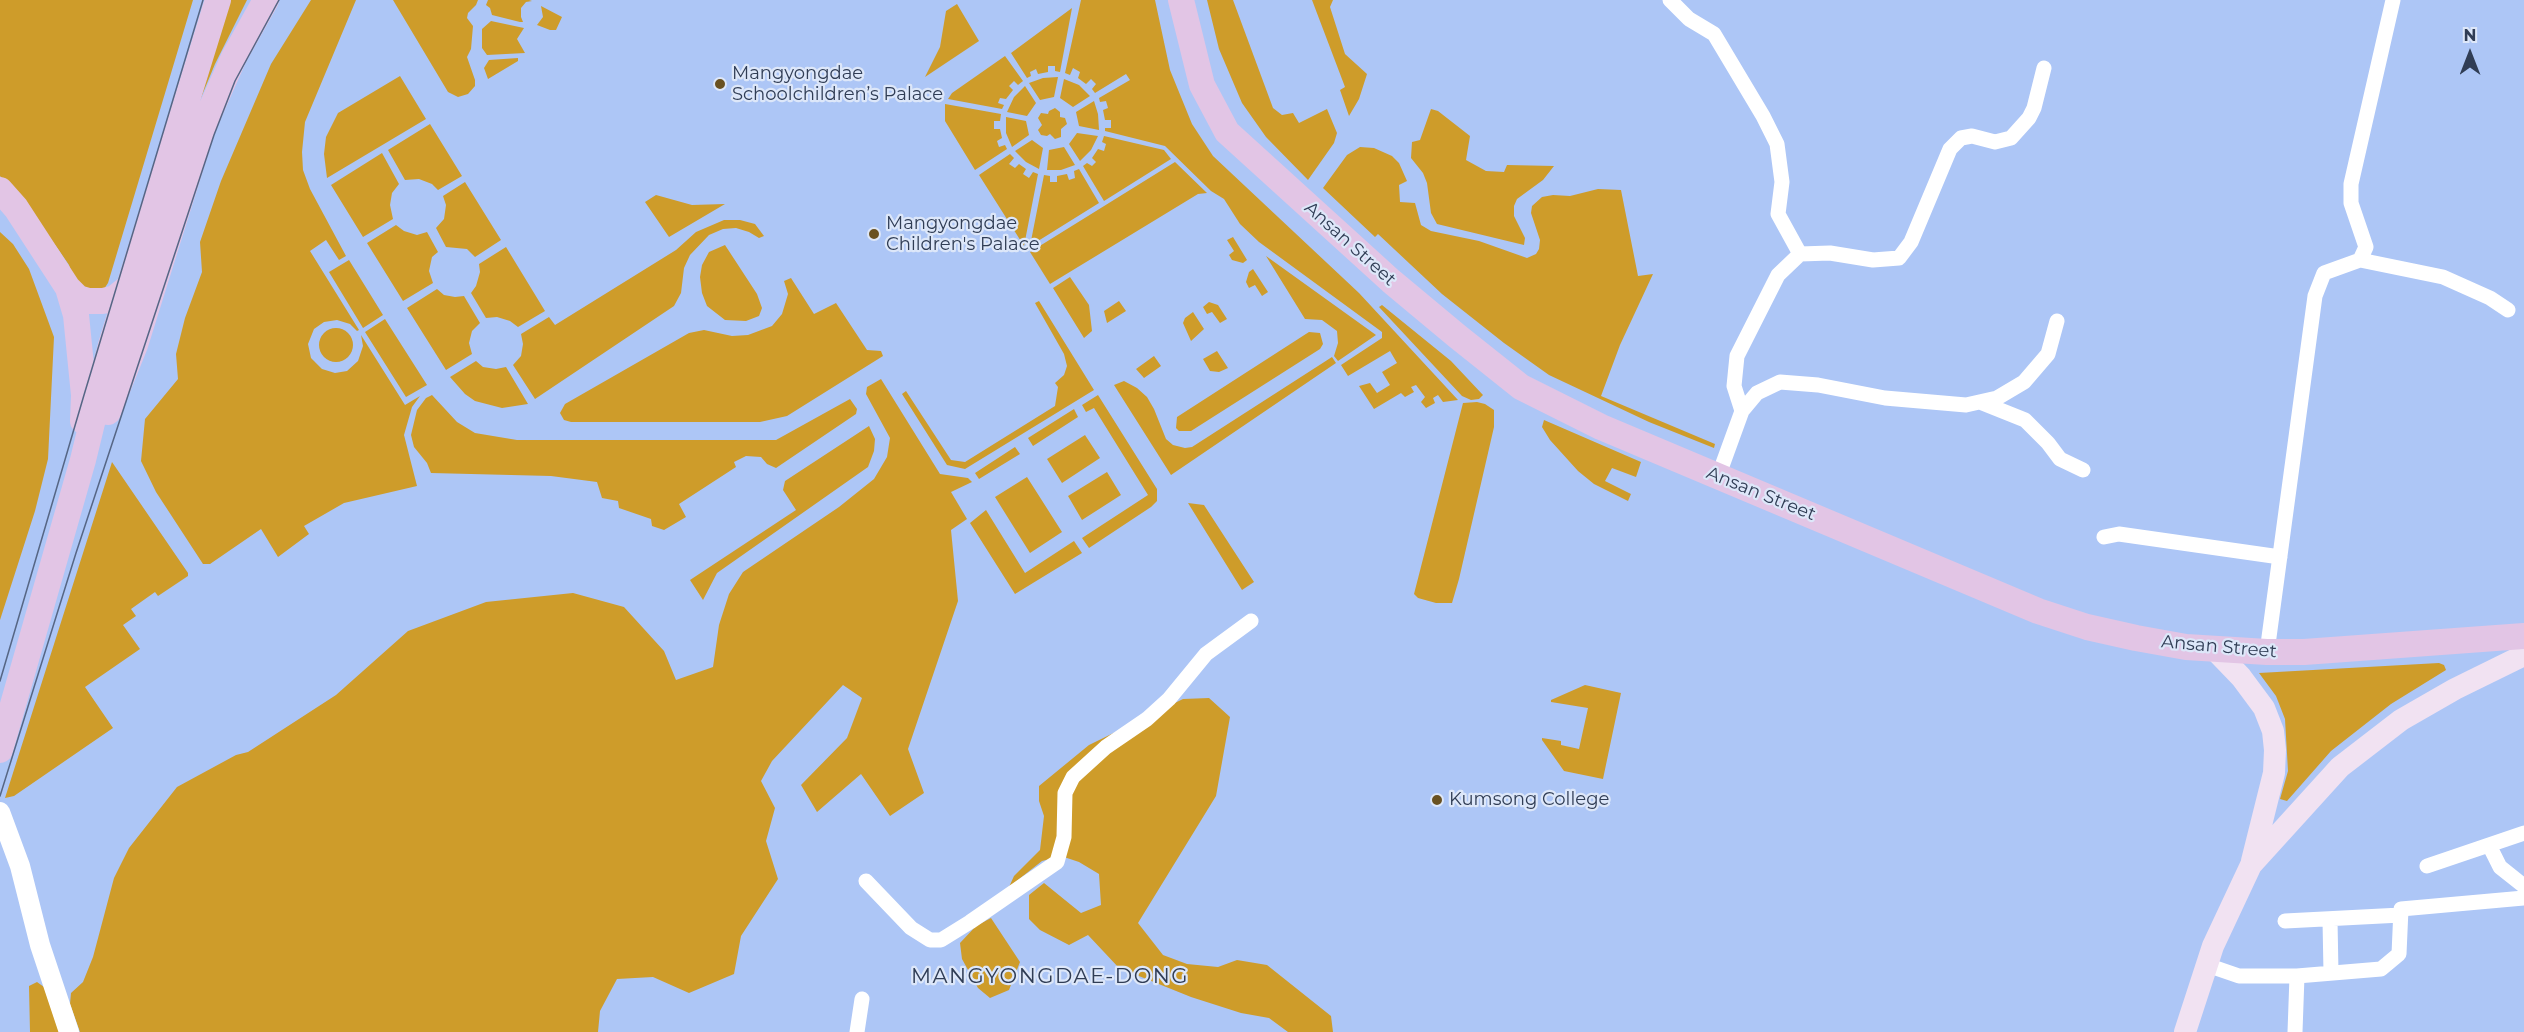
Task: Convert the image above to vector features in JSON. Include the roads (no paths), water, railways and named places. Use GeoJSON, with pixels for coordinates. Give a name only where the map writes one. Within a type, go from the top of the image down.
{"type":"FeatureCollection","features":[{"type":"Feature","properties":{"kind":"main road"},"geometry":{"type":"LineString","coordinates":[[0,750],[83,460],[111,345],[218,0]]}},
{"type":"Feature","properties":{"kind":"main road"},"geometry":{"type":"LineString","coordinates":[[83,460],[102,429],[135,345],[203,127],[234,57],[266,0]]}},
{"type":"Feature","properties":{"kind":"main road","name":"Ansan Street"},"geometry":{"type":"LineString","coordinates":[[1181,0],[1202,84],[1227,132],[1382,273],[1521,387],[1601,427],[2038,611],[2086,627],[2136,639],[2214,649],[2304,652],[2524,636]]}},
{"type":"Feature","properties":{"kind":"main road"},"geometry":{"type":"LineString","coordinates":[[0,190],[32,231],[68,288],[78,298],[103,301],[115,298],[130,286]]}},
{"type":"Feature","properties":{"kind":"main road"},"geometry":{"type":"LineString","coordinates":[[68,288],[76,315],[84,395],[83,460]]}},
{"type":"Feature","properties":{"kind":"main road"},"geometry":{"type":"LineString","coordinates":[[2185,1032],[2225,918],[2251,865],[2274,773],[2276,750],[2273,731],[2264,708],[2241,677],[2214,649]]}},
{"type":"Feature","properties":{"kind":"main road"},"geometry":{"type":"LineString","coordinates":[[2251,865],[2349,760],[2401,720],[2455,689],[2524,655]]}},
{"type":"Feature","properties":{"kind":"street"},"geometry":{"type":"LineString","coordinates":[[1670,0],[1689,19],[1714,34],[1763,116],[1777,144],[1782,182],[1778,214],[1800,254]]}},
{"type":"Feature","properties":{"kind":"street"},"geometry":{"type":"LineString","coordinates":[[2360,260],[2366,248],[2351,203],[2351,184],[2393,0]]}},
{"type":"Feature","properties":{"kind":"street"},"geometry":{"type":"LineString","coordinates":[[1742,411],[1734,386],[1737,356],[1778,275],[1800,254],[1830,253],[1874,260],[1899,258],[1911,242],[1950,149],[1961,138],[1972,136],[1995,142],[2011,138],[2029,118],[2034,108],[2044,68]]}},
{"type":"Feature","properties":{"kind":"street"},"geometry":{"type":"LineString","coordinates":[[2267,652],[2315,296],[2324,273],[2360,260],[2443,278],[2490,298],[2508,310]]}},
{"type":"Feature","properties":{"kind":"street"},"geometry":{"type":"LineString","coordinates":[[1718,477],[1742,411],[1757,393],[1780,382],[1818,385],[1885,398],[1966,405],[1980,402],[1997,398],[2024,382],[2048,354],[2057,321]]}},
{"type":"Feature","properties":{"kind":"street"},"geometry":{"type":"LineString","coordinates":[[1980,402],[2025,420],[2060,459],[2083,470]]}},
{"type":"Feature","properties":{"kind":"street"},"geometry":{"type":"LineString","coordinates":[[2104,537],[2119,534],[2280,557]]}},
{"type":"Feature","properties":{"kind":"street"},"geometry":{"type":"LineString","coordinates":[[866,881],[911,928],[930,940],[941,940],[970,922],[1057,862],[1064,837],[1065,793],[1073,777],[1106,747],[1147,719],[1168,699],[1206,654],[1251,621]]}},
{"type":"Feature","properties":{"kind":"street"},"geometry":{"type":"LineString","coordinates":[[0,812],[20,866],[40,945],[69,1032]]}},
{"type":"Feature","properties":{"kind":"street"},"geometry":{"type":"LineString","coordinates":[[2427,866],[2524,833]]}},
{"type":"Feature","properties":{"kind":"street"},"geometry":{"type":"LineString","coordinates":[[2489,845],[2500,867],[2524,886]]}},
{"type":"Feature","properties":{"kind":"street"},"geometry":{"type":"LineString","coordinates":[[2207,965],[2239,976],[2296,976],[2381,969],[2399,954],[2401,909],[2524,898]]}},
{"type":"Feature","properties":{"kind":"street"},"geometry":{"type":"LineString","coordinates":[[2285,921],[2401,915]]}},
{"type":"Feature","properties":{"kind":"street"},"geometry":{"type":"LineString","coordinates":[[2330,920],[2331,973]]}},
{"type":"Feature","properties":{"kind":"street"},"geometry":{"type":"LineString","coordinates":[[2295,1032],[2296,976]]}},
{"type":"Feature","properties":{"kind":"street"},"geometry":{"type":"LineString","coordinates":[[857,1032],[862,999]]}},
{"type":"Feature","properties":{"kind":"tram line"},"geometry":{"type":"LineString","coordinates":[[0,681],[203,0]]}},
{"type":"Feature","properties":{"kind":"tram line"},"geometry":{"type":"LineString","coordinates":[[0,796],[76,553],[214,135],[235,81],[279,0]]}},
{"type":"Feature","properties":{"kind":"place","name":"Mangyongdae Schoolchildren’s Palace"},"geometry":{"type":"Point","coordinates":[720,84]}},
{"type":"Feature","properties":{"kind":"place","name":"Mangyongdae Children's Palace"},"geometry":{"type":"Point","coordinates":[874,234]}},
{"type":"Feature","properties":{"kind":"place","name":"Kumsong College"},"geometry":{"type":"Point","coordinates":[1437,800]}},
{"type":"Feature","properties":{"kind":"district","name":"MANGYONGDAE-DONG"},"geometry":{"type":"Point","coordinates":[1050,977]}}]}
